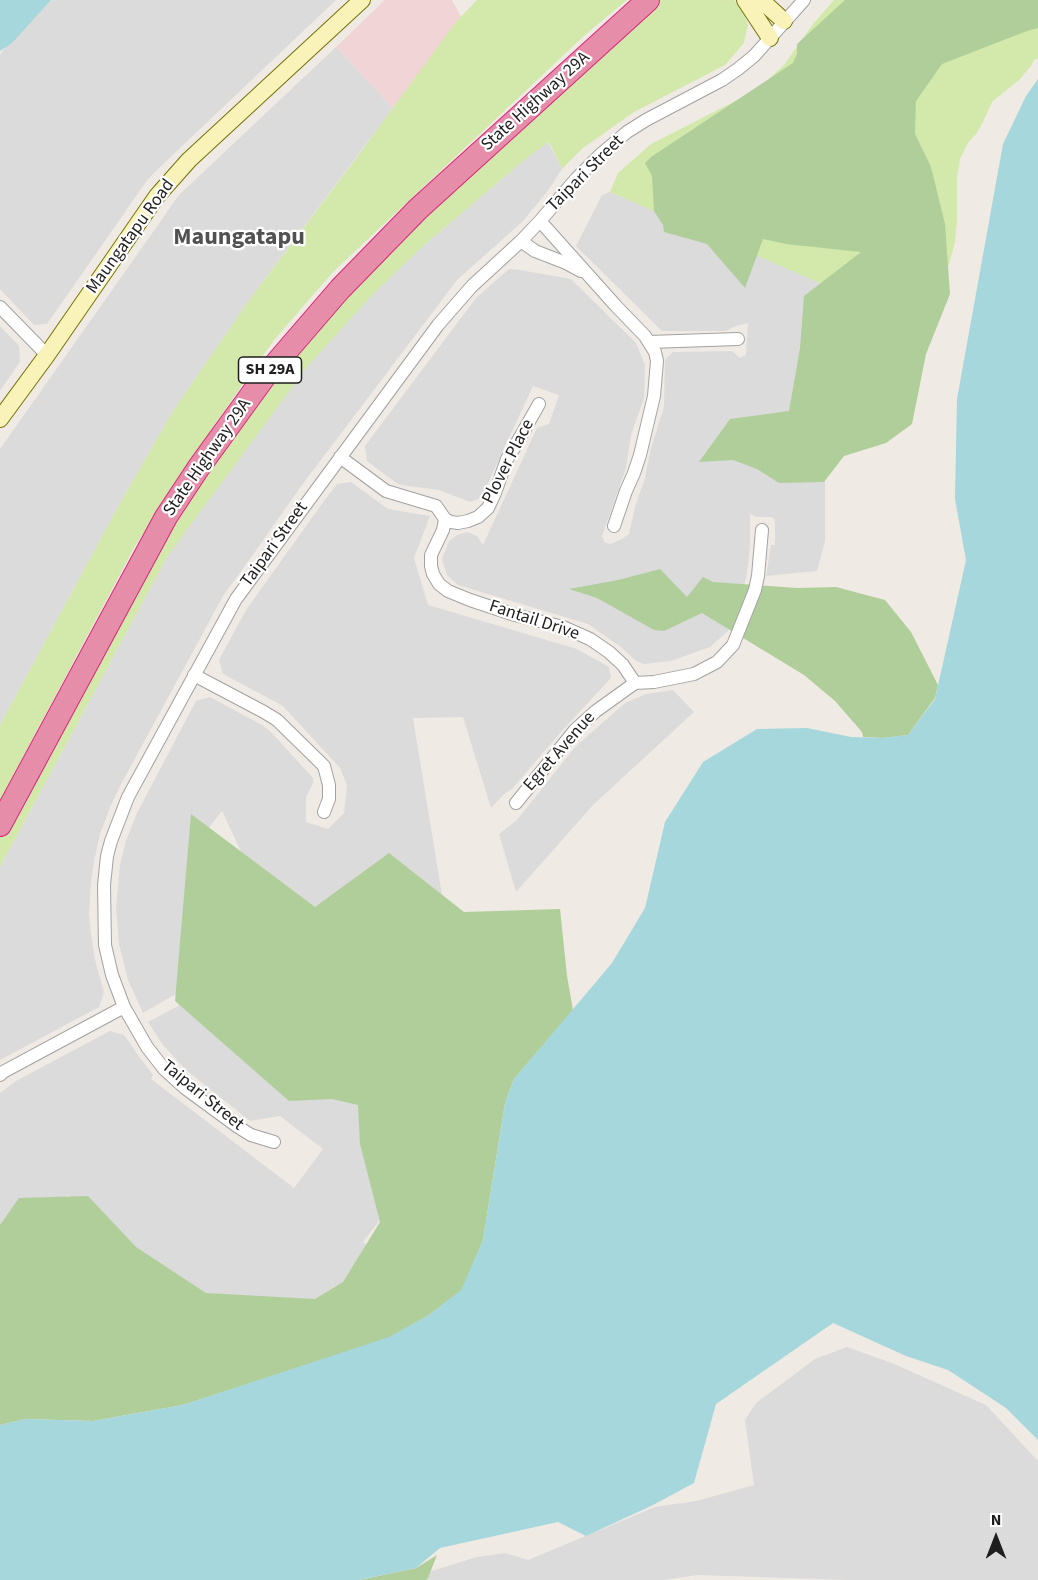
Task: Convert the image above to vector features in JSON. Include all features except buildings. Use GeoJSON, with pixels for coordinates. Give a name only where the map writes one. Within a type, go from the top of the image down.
{"type":"FeatureCollection","features":[{"type":"Feature","properties":{"kind":"highway","name":"State Highway 29A"},"geometry":{"type":"LineString","coordinates":[[0,825],[166,517],[199,467],[266,376],[340,289],[379,248],[457,173],[648,0]]}},
{"type":"Feature","properties":{"kind":"street","name":"Maungatapu Road"},"geometry":{"type":"LineString","coordinates":[[0,419],[157,196],[189,160],[362,0]]}},
{"type":"Feature","properties":{"kind":"street"},"geometry":{"type":"LineString","coordinates":[[745,0],[770,38]]}},
{"type":"Feature","properties":{"kind":"street"},"geometry":{"type":"LineString","coordinates":[[760,0],[784,21]]}},
{"type":"Feature","properties":{"kind":"street","name":"Taipari Street"},"geometry":{"type":"LineString","coordinates":[[274,1142],[251,1135],[185,1088],[164,1069],[147,1047],[124,1007],[112,975],[105,945],[104,885],[111,841],[128,797],[236,599],[438,325],[472,286],[540,222],[576,179],[601,154],[627,132],[722,80],[754,56],[804,0]]}},
{"type":"Feature","properties":{"kind":"street"},"geometry":{"type":"LineString","coordinates":[[540,222],[655,351],[657,361],[654,396],[640,455],[614,526]]}},
{"type":"Feature","properties":{"kind":"street"},"geometry":{"type":"LineString","coordinates":[[521,241],[587,275]]}},
{"type":"Feature","properties":{"kind":"street"},"geometry":{"type":"LineString","coordinates":[[0,307],[47,355]]}},
{"type":"Feature","properties":{"kind":"street"},"geometry":{"type":"LineString","coordinates":[[649,342],[738,339]]}},
{"type":"Feature","properties":{"kind":"street","name":"Plover Place"},"geometry":{"type":"LineString","coordinates":[[445,519],[458,523],[478,518],[488,508],[507,459],[539,404]]}},
{"type":"Feature","properties":{"kind":"street"},"geometry":{"type":"LineString","coordinates":[[340,457],[386,491],[436,506],[445,519]]}},
{"type":"Feature","properties":{"kind":"street","name":"Fantail Drive"},"geometry":{"type":"LineString","coordinates":[[445,519],[443,530],[431,555],[433,574],[439,584],[448,591],[470,600],[515,615],[563,627],[590,639],[623,665],[635,683]]}},
{"type":"Feature","properties":{"kind":"street"},"geometry":{"type":"LineString","coordinates":[[635,683],[654,682],[694,674],[717,662],[734,645],[756,590],[762,530]]}},
{"type":"Feature","properties":{"kind":"street"},"geometry":{"type":"LineString","coordinates":[[194,675],[278,720],[324,766],[329,785],[329,799],[324,812]]}},
{"type":"Feature","properties":{"kind":"street","name":"Egret Avenue"},"geometry":{"type":"LineString","coordinates":[[516,803],[575,730],[596,711],[635,683]]}},
{"type":"Feature","properties":{"kind":"street"},"geometry":{"type":"LineString","coordinates":[[0,1075],[124,1007]]}},
{"type":"Feature","properties":{"kind":"shaded area"},"geometry":{"type":"Polygon","coordinates":[[[51,0],[336,0],[148,179],[47,324],[34,325],[0,289],[0,55],[9,41],[51,0]]]}},
{"type":"Feature","properties":{"kind":"shaded area"},"geometry":{"type":"Polygon","coordinates":[[[385,0],[452,0],[461,17],[393,108],[336,47],[385,0]]]}},
{"type":"Feature","properties":{"kind":"shaded area"},"geometry":{"type":"Polygon","coordinates":[[[336,47],[393,108],[247,303],[173,411],[120,503],[0,725],[0,449],[179,195],[336,47]]]}},
{"type":"Feature","properties":{"kind":"shaded area"},"geometry":{"type":"Polygon","coordinates":[[[548,142],[562,169],[547,192],[523,221],[457,280],[302,485],[223,596],[119,788],[100,834],[91,882],[89,914],[91,934],[104,992],[99,1007],[0,1060],[0,867],[167,557],[304,369],[372,295],[423,246],[548,142]]]}},
{"type":"Feature","properties":{"kind":"shaded area"},"geometry":{"type":"Polygon","coordinates":[[[610,192],[848,295],[825,375],[825,541],[817,571],[766,576],[771,545],[775,545],[775,520],[772,517],[757,517],[750,514],[747,573],[741,600],[728,631],[710,647],[671,661],[644,664],[636,661],[621,647],[588,624],[458,585],[447,575],[442,559],[449,541],[467,532],[477,536],[483,545],[537,428],[549,424],[559,395],[533,386],[481,498],[470,502],[439,490],[401,485],[395,482],[367,461],[365,446],[476,298],[509,269],[571,279],[636,343],[645,365],[644,398],[631,435],[626,468],[602,536],[604,542],[610,544],[629,534],[664,407],[665,360],[673,352],[732,351],[740,358],[746,355],[748,323],[726,331],[662,331],[576,246],[602,195],[610,192]]]}},
{"type":"Feature","properties":{"kind":"shaded area"},"geometry":{"type":"Polygon","coordinates":[[[0,326],[19,346],[20,362],[0,391],[0,326]]]}},
{"type":"Feature","properties":{"kind":"shaded area"},"geometry":{"type":"Polygon","coordinates":[[[351,482],[388,509],[430,516],[414,558],[428,605],[577,649],[609,667],[611,678],[513,788],[491,808],[463,717],[413,718],[442,895],[288,919],[252,875],[222,811],[204,834],[200,980],[143,1013],[128,980],[119,944],[116,908],[120,865],[137,813],[196,701],[210,697],[262,725],[313,778],[306,797],[306,822],[328,829],[344,813],[347,785],[340,768],[283,706],[223,674],[219,660],[246,610],[324,501],[337,484],[351,482]]]}},
{"type":"Feature","properties":{"kind":"shaded area"},"geometry":{"type":"Polygon","coordinates":[[[673,690],[694,712],[594,804],[516,892],[499,834],[517,820],[575,747],[625,703],[646,694],[673,690]]]}},
{"type":"Feature","properties":{"kind":"shaded area"},"geometry":{"type":"Polygon","coordinates":[[[197,996],[378,1094],[398,1196],[363,1242],[378,1253],[351,1305],[235,1326],[69,1196],[22,1208],[0,1236],[0,1093],[16,1081],[110,1031],[124,1035],[153,1075],[151,1079],[294,1188],[323,1149],[280,1116],[250,1121],[186,1070],[163,1045],[148,1022],[197,996]]]}},
{"type":"Feature","properties":{"kind":"shaded area"},"geometry":{"type":"Polygon","coordinates":[[[847,1347],[892,1363],[986,1405],[1038,1461],[1038,1580],[848,1580],[698,1575],[664,1580],[403,1580],[477,1557],[505,1553],[528,1560],[655,1507],[696,1501],[754,1485],[745,1420],[756,1403],[815,1359],[847,1347]]]}},
{"type":"Feature","properties":{"kind":"green space"},"geometry":{"type":"Polygon","coordinates":[[[477,0],[627,0],[586,34],[332,273],[274,340],[215,424],[135,546],[0,800],[0,725],[120,503],[173,411],[247,303],[455,23],[477,0]]]}},
{"type":"Feature","properties":{"kind":"green space"},"geometry":{"type":"Polygon","coordinates":[[[659,0],[734,0],[744,14],[748,25],[744,43],[725,65],[634,112],[583,148],[562,169],[549,142],[529,156],[423,246],[372,295],[307,367],[167,557],[0,867],[0,836],[177,511],[251,406],[344,293],[461,181],[659,0]]]}},
{"type":"Feature","properties":{"kind":"green space"},"geometry":{"type":"Polygon","coordinates":[[[834,0],[1038,0],[1038,58],[1019,80],[992,102],[982,124],[960,159],[957,178],[955,242],[926,329],[610,192],[618,173],[651,144],[757,90],[784,65],[813,24],[834,0]]]}},
{"type":"Feature","properties":{"kind":"green space"},"geometry":{"type":"Polygon","coordinates":[[[845,0],[1038,0],[1038,28],[942,64],[916,101],[915,134],[931,167],[945,224],[950,294],[926,354],[912,424],[886,443],[844,456],[824,482],[779,483],[757,469],[733,460],[699,462],[730,419],[789,411],[800,348],[804,296],[861,252],[786,244],[763,239],[745,288],[707,244],[664,232],[663,225],[654,211],[652,176],[645,163],[793,63],[797,54],[797,44],[845,0]]]}},
{"type":"Feature","properties":{"kind":"green space"},"geometry":{"type":"Polygon","coordinates":[[[660,569],[687,597],[703,577],[713,582],[797,588],[836,587],[885,600],[911,632],[938,685],[935,698],[908,735],[883,738],[863,737],[862,732],[835,701],[804,675],[702,613],[664,631],[654,630],[597,598],[569,589],[660,569]]]}},
{"type":"Feature","properties":{"kind":"green space"},"geometry":{"type":"Polygon","coordinates":[[[191,814],[315,907],[389,853],[464,912],[560,909],[573,1010],[514,1079],[505,1103],[483,1240],[462,1290],[429,1315],[389,1338],[183,1405],[93,1421],[25,1419],[0,1425],[0,1225],[19,1198],[88,1196],[136,1247],[206,1293],[315,1299],[343,1282],[380,1222],[360,1144],[358,1105],[332,1099],[289,1101],[175,1001],[191,814]]]}},
{"type":"Feature","properties":{"kind":"green space"},"geometry":{"type":"Polygon","coordinates":[[[437,1555],[426,1580],[359,1580],[416,1568],[437,1555]]]}},
{"type":"Feature","properties":{"kind":"water"},"geometry":{"type":"Polygon","coordinates":[[[0,0],[51,0],[12,43],[0,51],[0,0]]]}},
{"type":"Feature","properties":{"kind":"water"},"geometry":{"type":"Polygon","coordinates":[[[1038,79],[1038,1440],[1006,1408],[948,1370],[906,1356],[833,1323],[716,1404],[694,1483],[586,1536],[558,1522],[440,1548],[416,1568],[359,1580],[0,1580],[0,1425],[25,1419],[93,1421],[183,1405],[389,1337],[429,1315],[461,1290],[483,1240],[505,1103],[514,1079],[612,963],[645,908],[665,822],[703,762],[757,729],[807,728],[851,737],[883,738],[908,735],[935,699],[966,560],[955,499],[957,399],[1003,144],[1026,96],[1038,79]]]}},
{"type":"Feature","properties":{"kind":"district","name":"Maungatapu"},"geometry":{"type":"Point","coordinates":[239,239]}}]}
